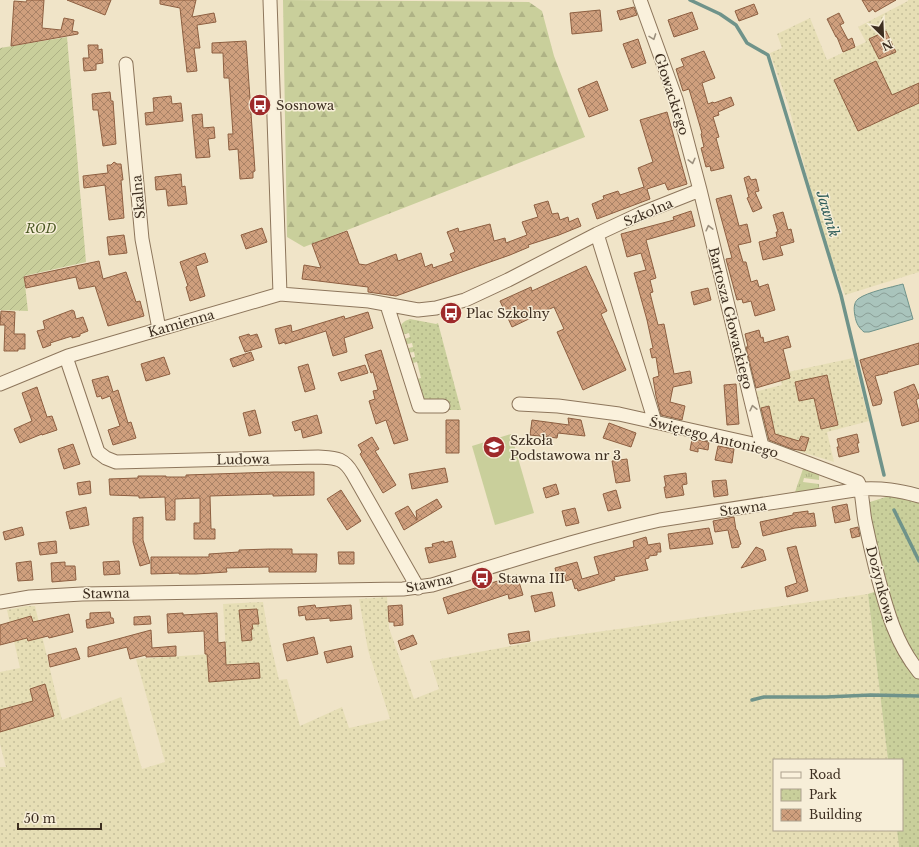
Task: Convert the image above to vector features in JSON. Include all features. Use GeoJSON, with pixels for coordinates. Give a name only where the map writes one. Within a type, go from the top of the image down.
{"type":"FeatureCollection","features":[{"type":"Feature","properties":{"kind":"street"},"geometry":{"type":"LineString","coordinates":[[270,0],[280,294]]}},
{"type":"Feature","properties":{"kind":"street","name":"Głowackiego"},"geometry":{"type":"LineString","coordinates":[[640,0],[676,99],[700,190]]}},
{"type":"Feature","properties":{"kind":"street","name":"Skalna"},"geometry":{"type":"LineString","coordinates":[[126,64],[142,239],[159,329]]}},
{"type":"Feature","properties":{"kind":"street","name":"Szkolna"},"geometry":{"type":"LineString","coordinates":[[387,304],[418,310],[436,308],[465,300],[508,280],[597,234],[642,213],[700,190]]}},
{"type":"Feature","properties":{"kind":"street","name":"Bartosza Głowackiego"},"geometry":{"type":"LineString","coordinates":[[700,190],[762,446]]}},
{"type":"Feature","properties":{"kind":"street"},"geometry":{"type":"LineString","coordinates":[[597,234],[655,422]]}},
{"type":"Feature","properties":{"kind":"street","name":"Kamienna"},"geometry":{"type":"LineString","coordinates":[[0,383],[66,357],[280,294],[369,301],[387,304]]}},
{"type":"Feature","properties":{"kind":"street"},"geometry":{"type":"LineString","coordinates":[[387,304],[419,406],[444,406]]}},
{"type":"Feature","properties":{"kind":"street","name":"Ludowa"},"geometry":{"type":"LineString","coordinates":[[66,357],[98,452],[106,458],[116,462],[318,457],[334,457],[340,459],[353,474],[418,588]]}},
{"type":"Feature","properties":{"kind":"street","name":"Świętego Antoniego"},"geometry":{"type":"LineString","coordinates":[[519,404],[558,406],[606,413],[655,422],[762,446],[858,482],[861,489]]}},
{"type":"Feature","properties":{"kind":"street","name":"Stawna"},"geometry":{"type":"LineString","coordinates":[[0,602],[30,597],[82,594],[418,588],[631,526],[660,520],[861,489],[899,490],[919,496]]}},
{"type":"Feature","properties":{"kind":"street","name":"Dożynkowa"},"geometry":{"type":"LineString","coordinates":[[861,489],[862,506],[871,550],[892,626],[903,650],[919,672]]}},
{"type":"Feature","properties":{"kind":"shaded area"},"geometry":{"type":"Polygon","coordinates":[[[908,0],[919,0],[919,272],[845,295],[823,236],[788,104],[770,53],[782,48],[777,34],[810,18],[827,60],[866,42],[858,27],[908,0]]]}},
{"type":"Feature","properties":{"kind":"shaded area"},"geometry":{"type":"Polygon","coordinates":[[[853,358],[869,421],[827,432],[834,462],[766,441],[754,392],[782,385],[779,374],[853,358]]]}},
{"type":"Feature","properties":{"kind":"shaded area"},"geometry":{"type":"Polygon","coordinates":[[[868,594],[888,759],[773,759],[773,831],[897,831],[899,847],[0,847],[0,767],[6,767],[0,744],[0,672],[20,668],[7,610],[26,606],[35,606],[62,720],[121,697],[142,769],[165,762],[136,659],[226,653],[223,604],[263,602],[267,628],[279,680],[287,679],[300,726],[342,707],[349,728],[390,719],[368,650],[359,599],[387,597],[389,628],[414,699],[439,689],[430,661],[554,638],[868,594]]]}},
{"type":"Feature","properties":{"kind":"green space"},"geometry":{"type":"Polygon","coordinates":[[[283,0],[529,2],[542,11],[554,56],[585,137],[304,247],[287,237],[283,0]]]}},
{"type":"Feature","properties":{"kind":"green space","name":"ROD"},"geometry":{"type":"Polygon","coordinates":[[[67,37],[86,262],[24,276],[28,311],[0,310],[0,48],[67,37]]]}},
{"type":"Feature","properties":{"kind":"green space"},"geometry":{"type":"Polygon","coordinates":[[[410,319],[436,324],[438,323],[461,410],[448,410],[448,403],[425,400],[413,380],[421,378],[417,362],[409,364],[407,359],[415,357],[414,352],[406,353],[405,349],[413,347],[412,343],[403,345],[402,340],[410,337],[409,333],[401,335],[400,329],[403,323],[410,319]]]}},
{"type":"Feature","properties":{"kind":"green space"},"geometry":{"type":"Polygon","coordinates":[[[511,434],[534,513],[495,525],[472,446],[511,434]]]}},
{"type":"Feature","properties":{"kind":"green space"},"geometry":{"type":"Polygon","coordinates":[[[804,466],[819,472],[819,480],[804,478],[803,482],[819,484],[819,491],[794,495],[804,466]]]}},
{"type":"Feature","properties":{"kind":"green space"},"geometry":{"type":"Polygon","coordinates":[[[892,495],[919,503],[919,847],[899,847],[897,831],[903,831],[903,759],[888,759],[868,594],[874,592],[870,502],[892,495]]]}},
{"type":"Feature","properties":{"kind":"water"},"geometry":{"type":"Polygon","coordinates":[[[903,284],[913,319],[869,332],[864,332],[855,319],[854,307],[856,301],[862,296],[873,292],[903,284]]]}},
{"type":"Feature","properties":{"kind":"building"},"geometry":{"type":"Polygon","coordinates":[[[27,0],[44,0],[42,28],[61,30],[64,18],[74,20],[72,31],[78,32],[78,34],[11,46],[14,1],[26,2],[27,0]]]}},
{"type":"Feature","properties":{"kind":"building"},"geometry":{"type":"Polygon","coordinates":[[[67,0],[111,0],[105,15],[67,0]]]}},
{"type":"Feature","properties":{"kind":"building"},"geometry":{"type":"Polygon","coordinates":[[[160,0],[196,0],[192,17],[214,13],[216,22],[197,25],[200,48],[194,48],[197,71],[187,72],[180,8],[160,4],[160,0]]]}},
{"type":"Feature","properties":{"kind":"building"},"geometry":{"type":"Polygon","coordinates":[[[862,0],[896,0],[875,12],[873,9],[869,12],[862,0]]]}},
{"type":"Feature","properties":{"kind":"building"},"geometry":{"type":"Polygon","coordinates":[[[754,4],[758,14],[739,21],[735,11],[754,4]]]}},
{"type":"Feature","properties":{"kind":"building"},"geometry":{"type":"Polygon","coordinates":[[[634,7],[637,15],[620,20],[617,11],[634,7]]]}},
{"type":"Feature","properties":{"kind":"building"},"geometry":{"type":"Polygon","coordinates":[[[600,10],[602,31],[572,34],[570,13],[600,10]]]}},
{"type":"Feature","properties":{"kind":"building"},"geometry":{"type":"Polygon","coordinates":[[[692,12],[698,29],[674,37],[668,20],[692,12]]]}},
{"type":"Feature","properties":{"kind":"building"},"geometry":{"type":"Polygon","coordinates":[[[839,13],[844,23],[840,25],[848,40],[852,38],[855,47],[843,52],[827,19],[839,13]]]}},
{"type":"Feature","properties":{"kind":"building"},"geometry":{"type":"Polygon","coordinates":[[[886,31],[896,52],[879,59],[869,39],[886,31]]]}},
{"type":"Feature","properties":{"kind":"building"},"geometry":{"type":"Polygon","coordinates":[[[638,39],[646,63],[632,68],[623,44],[638,39]]]}},
{"type":"Feature","properties":{"kind":"building"},"geometry":{"type":"Polygon","coordinates":[[[246,41],[255,171],[253,172],[253,178],[240,179],[238,149],[229,150],[228,134],[233,134],[229,78],[224,78],[223,53],[212,53],[212,43],[246,41]]]}},
{"type":"Feature","properties":{"kind":"building"},"geometry":{"type":"Polygon","coordinates":[[[88,45],[98,45],[98,50],[102,49],[103,63],[96,64],[96,70],[84,71],[83,58],[89,58],[88,45]]]}},
{"type":"Feature","properties":{"kind":"building"},"geometry":{"type":"Polygon","coordinates":[[[704,51],[715,78],[702,83],[708,104],[731,97],[734,105],[718,112],[719,115],[713,117],[719,137],[716,138],[724,168],[711,171],[710,166],[706,167],[701,148],[704,147],[702,133],[689,89],[683,91],[676,69],[684,66],[681,59],[704,51]]]}},
{"type":"Feature","properties":{"kind":"building"},"geometry":{"type":"Polygon","coordinates":[[[876,61],[892,95],[919,83],[919,103],[858,131],[834,80],[876,61]]]}},
{"type":"Feature","properties":{"kind":"building"},"geometry":{"type":"Polygon","coordinates":[[[597,81],[608,110],[589,117],[578,89],[597,81]]]}},
{"type":"Feature","properties":{"kind":"building"},"geometry":{"type":"Polygon","coordinates":[[[110,92],[111,101],[113,101],[116,144],[103,146],[98,110],[93,110],[92,94],[110,92]]]}},
{"type":"Feature","properties":{"kind":"building"},"geometry":{"type":"Polygon","coordinates":[[[171,96],[172,104],[181,103],[183,121],[146,125],[145,113],[154,112],[153,98],[171,96]]]}},
{"type":"Feature","properties":{"kind":"building"},"geometry":{"type":"Polygon","coordinates":[[[667,112],[687,184],[668,190],[665,183],[647,189],[650,199],[597,219],[592,204],[604,199],[603,196],[618,191],[620,195],[644,187],[638,168],[653,162],[640,120],[667,112]]]}},
{"type":"Feature","properties":{"kind":"building"},"geometry":{"type":"Polygon","coordinates":[[[202,114],[203,128],[214,127],[215,138],[208,139],[210,157],[196,158],[192,115],[202,114]]]}},
{"type":"Feature","properties":{"kind":"building"},"geometry":{"type":"Polygon","coordinates":[[[114,162],[121,164],[124,218],[109,220],[105,185],[84,188],[83,176],[108,173],[107,165],[111,165],[114,162]]]}},
{"type":"Feature","properties":{"kind":"building"},"geometry":{"type":"Polygon","coordinates":[[[181,174],[182,187],[185,186],[187,204],[168,206],[166,189],[156,190],[155,177],[181,174]]]}},
{"type":"Feature","properties":{"kind":"building"},"geometry":{"type":"Polygon","coordinates":[[[749,176],[751,180],[756,179],[759,191],[755,192],[762,208],[753,212],[747,198],[749,197],[744,178],[749,176]]]}},
{"type":"Feature","properties":{"kind":"building"},"geometry":{"type":"Polygon","coordinates":[[[731,195],[739,226],[747,224],[751,242],[738,245],[743,262],[746,262],[751,282],[757,280],[759,287],[768,284],[775,310],[755,316],[751,301],[743,303],[742,299],[737,300],[726,259],[732,258],[716,199],[731,195]]]}},
{"type":"Feature","properties":{"kind":"building"},"geometry":{"type":"Polygon","coordinates":[[[548,201],[552,214],[558,213],[560,220],[568,217],[569,222],[578,218],[581,226],[528,245],[529,247],[510,255],[396,296],[368,292],[368,287],[302,279],[304,265],[321,268],[312,244],[347,231],[359,264],[366,265],[396,254],[398,261],[421,253],[425,267],[432,264],[433,268],[453,261],[450,254],[455,252],[447,232],[458,228],[459,232],[490,224],[494,241],[505,238],[506,243],[527,235],[522,222],[538,217],[534,205],[548,201]]]}},
{"type":"Feature","properties":{"kind":"building"},"geometry":{"type":"Polygon","coordinates":[[[691,211],[695,226],[646,240],[656,278],[650,280],[653,292],[650,293],[658,325],[664,324],[674,374],[690,371],[692,383],[673,387],[670,402],[685,406],[682,420],[661,415],[653,378],[659,376],[656,357],[652,358],[650,349],[653,348],[634,273],[646,270],[641,253],[627,257],[621,234],[674,220],[673,217],[691,211]]]}},
{"type":"Feature","properties":{"kind":"building"},"geometry":{"type":"Polygon","coordinates":[[[783,212],[788,230],[791,229],[794,242],[780,246],[783,255],[763,260],[759,242],[777,237],[776,232],[778,232],[773,215],[783,212]]]}},
{"type":"Feature","properties":{"kind":"building"},"geometry":{"type":"Polygon","coordinates":[[[262,228],[267,242],[246,249],[241,235],[262,228]]]}},
{"type":"Feature","properties":{"kind":"building"},"geometry":{"type":"Polygon","coordinates":[[[124,235],[127,253],[109,255],[107,237],[124,235]]]}},
{"type":"Feature","properties":{"kind":"building"},"geometry":{"type":"Polygon","coordinates":[[[205,253],[208,262],[196,266],[205,296],[190,301],[186,287],[188,286],[180,262],[205,253]]]}},
{"type":"Feature","properties":{"kind":"building"},"geometry":{"type":"Polygon","coordinates":[[[99,261],[103,279],[126,272],[136,302],[140,301],[144,316],[108,326],[95,286],[79,289],[76,277],[26,288],[24,277],[99,261]]]}},
{"type":"Feature","properties":{"kind":"building"},"geometry":{"type":"Polygon","coordinates":[[[586,266],[607,311],[601,314],[626,370],[583,390],[557,332],[564,329],[554,307],[512,327],[500,301],[531,287],[532,291],[586,266]]]}},
{"type":"Feature","properties":{"kind":"building"},"geometry":{"type":"Polygon","coordinates":[[[708,288],[711,300],[694,305],[691,292],[708,288]]]}},
{"type":"Feature","properties":{"kind":"building"},"geometry":{"type":"Polygon","coordinates":[[[72,310],[74,311],[76,319],[83,317],[88,331],[80,334],[80,336],[72,338],[72,336],[50,343],[51,345],[43,348],[37,331],[45,329],[43,321],[72,310]]]}},
{"type":"Feature","properties":{"kind":"building"},"geometry":{"type":"Polygon","coordinates":[[[1,311],[15,312],[14,334],[25,334],[25,349],[18,349],[18,351],[4,351],[5,325],[0,325],[1,311]]]}},
{"type":"Feature","properties":{"kind":"building"},"geometry":{"type":"Polygon","coordinates":[[[368,312],[373,328],[344,338],[347,352],[333,356],[326,331],[285,344],[285,342],[279,344],[275,329],[291,325],[292,332],[344,316],[345,319],[368,312]]]}},
{"type":"Feature","properties":{"kind":"building"},"geometry":{"type":"Polygon","coordinates":[[[759,330],[761,338],[763,337],[764,343],[788,336],[791,347],[783,349],[790,378],[756,388],[746,347],[748,347],[745,334],[759,330]]]}},
{"type":"Feature","properties":{"kind":"building"},"geometry":{"type":"Polygon","coordinates":[[[249,334],[250,336],[257,334],[262,347],[245,352],[239,337],[249,334]]]}},
{"type":"Feature","properties":{"kind":"building"},"geometry":{"type":"Polygon","coordinates":[[[919,343],[919,364],[888,371],[888,373],[875,376],[882,400],[881,404],[873,406],[860,360],[919,343]]]}},
{"type":"Feature","properties":{"kind":"building"},"geometry":{"type":"Polygon","coordinates":[[[381,350],[408,440],[394,444],[386,420],[376,424],[369,401],[375,399],[373,391],[378,390],[373,372],[371,373],[365,355],[381,350]]]}},
{"type":"Feature","properties":{"kind":"building"},"geometry":{"type":"Polygon","coordinates":[[[251,352],[254,360],[233,367],[230,359],[251,352]]]}},
{"type":"Feature","properties":{"kind":"building"},"geometry":{"type":"Polygon","coordinates":[[[164,357],[170,374],[146,381],[141,364],[164,357]]]}},
{"type":"Feature","properties":{"kind":"building"},"geometry":{"type":"Polygon","coordinates":[[[308,364],[315,389],[305,392],[298,367],[308,364]]]}},
{"type":"Feature","properties":{"kind":"building"},"geometry":{"type":"Polygon","coordinates":[[[365,365],[368,373],[341,381],[338,373],[365,365]]]}},
{"type":"Feature","properties":{"kind":"building"},"geometry":{"type":"Polygon","coordinates":[[[827,375],[838,425],[821,429],[814,398],[799,401],[795,382],[827,375]]]}},
{"type":"Feature","properties":{"kind":"building"},"geometry":{"type":"Polygon","coordinates":[[[108,376],[113,392],[118,390],[128,423],[131,422],[136,438],[113,445],[108,430],[120,426],[110,396],[102,399],[101,396],[97,397],[92,380],[108,376]]]}},
{"type":"Feature","properties":{"kind":"building"},"geometry":{"type":"Polygon","coordinates":[[[736,384],[739,424],[727,425],[724,385],[736,384]]]}},
{"type":"Feature","properties":{"kind":"building"},"geometry":{"type":"Polygon","coordinates":[[[914,384],[919,396],[916,400],[919,412],[919,421],[902,426],[894,392],[914,384]]]}},
{"type":"Feature","properties":{"kind":"building"},"geometry":{"type":"Polygon","coordinates":[[[37,387],[47,417],[52,416],[57,430],[20,443],[14,429],[32,421],[22,393],[37,387]]]}},
{"type":"Feature","properties":{"kind":"building"},"geometry":{"type":"Polygon","coordinates":[[[769,406],[775,434],[799,441],[801,436],[809,438],[805,451],[792,449],[769,440],[761,408],[769,406]]]}},
{"type":"Feature","properties":{"kind":"building"},"geometry":{"type":"Polygon","coordinates":[[[255,410],[261,433],[249,436],[243,413],[255,410]]]}},
{"type":"Feature","properties":{"kind":"building"},"geometry":{"type":"Polygon","coordinates":[[[317,415],[322,433],[303,438],[301,429],[295,431],[292,422],[317,415]]]}},
{"type":"Feature","properties":{"kind":"building"},"geometry":{"type":"Polygon","coordinates":[[[568,418],[581,420],[585,436],[558,433],[557,438],[530,435],[532,420],[569,425],[568,418]]]}},
{"type":"Feature","properties":{"kind":"building"},"geometry":{"type":"Polygon","coordinates":[[[446,420],[459,420],[459,453],[446,453],[446,420]]]}},
{"type":"Feature","properties":{"kind":"building"},"geometry":{"type":"Polygon","coordinates":[[[609,423],[636,433],[631,447],[603,438],[609,423]]]}},
{"type":"Feature","properties":{"kind":"building"},"geometry":{"type":"Polygon","coordinates":[[[857,434],[859,452],[839,457],[837,439],[857,434]]]}},
{"type":"Feature","properties":{"kind":"building"},"geometry":{"type":"Polygon","coordinates":[[[372,437],[379,449],[375,451],[396,485],[383,493],[360,454],[362,452],[358,445],[372,437]]]}},
{"type":"Feature","properties":{"kind":"building"},"geometry":{"type":"Polygon","coordinates":[[[692,439],[709,442],[708,450],[698,448],[698,452],[690,450],[692,439]]]}},
{"type":"Feature","properties":{"kind":"building"},"geometry":{"type":"Polygon","coordinates":[[[73,444],[80,464],[64,469],[58,449],[73,444]]]}},
{"type":"Feature","properties":{"kind":"building"},"geometry":{"type":"Polygon","coordinates":[[[718,446],[734,449],[732,463],[715,460],[718,446]]]}},
{"type":"Feature","properties":{"kind":"building"},"geometry":{"type":"Polygon","coordinates":[[[627,459],[630,481],[616,483],[612,461],[627,459]]]}},
{"type":"Feature","properties":{"kind":"building"},"geometry":{"type":"Polygon","coordinates":[[[445,468],[448,482],[412,489],[409,474],[445,468]]]}},
{"type":"Feature","properties":{"kind":"building"},"geometry":{"type":"Polygon","coordinates":[[[314,472],[314,495],[273,496],[273,494],[210,496],[211,529],[215,529],[215,539],[194,539],[194,523],[200,523],[200,498],[175,499],[175,520],[166,520],[165,497],[139,498],[139,496],[110,495],[109,479],[138,478],[138,476],[186,477],[186,475],[314,472]]]}},
{"type":"Feature","properties":{"kind":"building"},"geometry":{"type":"Polygon","coordinates":[[[686,473],[687,484],[682,485],[684,495],[666,498],[664,476],[686,473]]]}},
{"type":"Feature","properties":{"kind":"building"},"geometry":{"type":"Polygon","coordinates":[[[726,480],[728,495],[714,497],[712,481],[726,480]]]}},
{"type":"Feature","properties":{"kind":"building"},"geometry":{"type":"Polygon","coordinates":[[[90,481],[91,493],[79,495],[77,483],[90,481]]]}},
{"type":"Feature","properties":{"kind":"building"},"geometry":{"type":"Polygon","coordinates":[[[556,484],[559,494],[546,498],[543,488],[556,484]]]}},
{"type":"Feature","properties":{"kind":"building"},"geometry":{"type":"Polygon","coordinates":[[[341,490],[361,521],[347,530],[327,499],[341,490]]]}},
{"type":"Feature","properties":{"kind":"building"},"geometry":{"type":"Polygon","coordinates":[[[616,490],[621,508],[608,511],[603,494],[616,490]]]}},
{"type":"Feature","properties":{"kind":"building"},"geometry":{"type":"Polygon","coordinates":[[[437,499],[442,507],[404,530],[395,513],[408,506],[417,520],[416,511],[437,499]]]}},
{"type":"Feature","properties":{"kind":"building"},"geometry":{"type":"Polygon","coordinates":[[[847,504],[850,520],[835,523],[832,507],[847,504]]]}},
{"type":"Feature","properties":{"kind":"building"},"geometry":{"type":"Polygon","coordinates":[[[86,507],[89,525],[70,529],[66,512],[86,507]]]}},
{"type":"Feature","properties":{"kind":"building"},"geometry":{"type":"Polygon","coordinates":[[[575,508],[579,523],[566,526],[562,511],[575,508]]]}},
{"type":"Feature","properties":{"kind":"building"},"geometry":{"type":"Polygon","coordinates":[[[808,511],[808,514],[814,513],[816,526],[795,528],[763,536],[760,522],[793,515],[793,513],[808,511]]]}},
{"type":"Feature","properties":{"kind":"building"},"geometry":{"type":"Polygon","coordinates":[[[143,517],[143,540],[150,563],[140,566],[133,542],[133,518],[143,517]]]}},
{"type":"Feature","properties":{"kind":"building"},"geometry":{"type":"Polygon","coordinates":[[[734,517],[736,530],[741,544],[739,547],[732,548],[728,530],[715,532],[713,521],[734,517]]]}},
{"type":"Feature","properties":{"kind":"building"},"geometry":{"type":"Polygon","coordinates":[[[22,527],[24,535],[5,540],[3,532],[22,527]]]}},
{"type":"Feature","properties":{"kind":"building"},"geometry":{"type":"Polygon","coordinates":[[[858,527],[860,536],[852,538],[850,529],[858,527]]]}},
{"type":"Feature","properties":{"kind":"building"},"geometry":{"type":"Polygon","coordinates":[[[709,528],[713,544],[670,549],[668,534],[709,528]]]}},
{"type":"Feature","properties":{"kind":"building"},"geometry":{"type":"Polygon","coordinates":[[[646,537],[648,545],[660,543],[661,552],[657,552],[657,555],[649,556],[649,558],[645,559],[648,570],[614,577],[615,580],[578,591],[577,588],[575,589],[572,579],[566,581],[564,574],[557,576],[555,568],[577,562],[582,579],[599,574],[594,557],[634,547],[633,541],[646,537]]]}},
{"type":"Feature","properties":{"kind":"building"},"geometry":{"type":"Polygon","coordinates":[[[56,541],[57,553],[40,555],[38,543],[56,541]]]}},
{"type":"Feature","properties":{"kind":"building"},"geometry":{"type":"Polygon","coordinates":[[[444,541],[444,543],[452,541],[456,557],[429,563],[425,548],[433,547],[432,544],[444,541]]]}},
{"type":"Feature","properties":{"kind":"building"},"geometry":{"type":"Polygon","coordinates":[[[796,546],[808,591],[787,597],[785,587],[797,583],[787,548],[796,546]]]}},
{"type":"Feature","properties":{"kind":"building"},"geometry":{"type":"Polygon","coordinates":[[[756,547],[763,550],[766,560],[741,568],[756,547]]]}},
{"type":"Feature","properties":{"kind":"building"},"geometry":{"type":"Polygon","coordinates":[[[292,549],[292,554],[317,554],[316,572],[269,572],[269,567],[226,568],[227,572],[196,574],[151,574],[151,557],[209,557],[209,554],[239,552],[239,550],[292,549]]]}},
{"type":"Feature","properties":{"kind":"building"},"geometry":{"type":"Polygon","coordinates":[[[338,552],[354,552],[354,564],[339,564],[338,552]]]}},
{"type":"Feature","properties":{"kind":"building"},"geometry":{"type":"Polygon","coordinates":[[[31,561],[33,580],[18,581],[16,563],[31,561]]]}},
{"type":"Feature","properties":{"kind":"building"},"geometry":{"type":"Polygon","coordinates":[[[119,561],[120,574],[104,575],[103,562],[119,561]]]}},
{"type":"Feature","properties":{"kind":"building"},"geometry":{"type":"Polygon","coordinates":[[[65,562],[65,566],[75,566],[76,580],[52,582],[51,563],[65,562]]]}},
{"type":"Feature","properties":{"kind":"building"},"geometry":{"type":"Polygon","coordinates":[[[517,575],[523,595],[509,599],[508,594],[448,614],[443,598],[517,575]]]}},
{"type":"Feature","properties":{"kind":"building"},"geometry":{"type":"Polygon","coordinates":[[[552,592],[555,606],[535,612],[531,596],[552,592]]]}},
{"type":"Feature","properties":{"kind":"building"},"geometry":{"type":"Polygon","coordinates":[[[315,605],[316,608],[351,605],[352,619],[330,621],[330,618],[306,620],[305,615],[299,616],[298,607],[315,605]]]}},
{"type":"Feature","properties":{"kind":"building"},"geometry":{"type":"Polygon","coordinates":[[[402,605],[403,625],[394,626],[394,622],[389,622],[388,606],[402,605]]]}},
{"type":"Feature","properties":{"kind":"building"},"geometry":{"type":"Polygon","coordinates":[[[257,609],[259,624],[252,624],[252,640],[242,641],[239,610],[257,609]]]}},
{"type":"Feature","properties":{"kind":"building"},"geometry":{"type":"Polygon","coordinates":[[[110,612],[114,623],[87,628],[86,620],[90,619],[90,613],[110,612]]]}},
{"type":"Feature","properties":{"kind":"building"},"geometry":{"type":"Polygon","coordinates":[[[183,613],[183,615],[217,613],[218,643],[225,642],[226,665],[259,663],[260,678],[209,682],[207,654],[205,654],[204,631],[168,633],[167,614],[183,613]]]}},
{"type":"Feature","properties":{"kind":"building"},"geometry":{"type":"Polygon","coordinates":[[[69,614],[73,632],[28,641],[27,638],[0,645],[0,625],[31,616],[33,622],[69,614]]]}},
{"type":"Feature","properties":{"kind":"building"},"geometry":{"type":"Polygon","coordinates":[[[150,616],[151,624],[134,625],[134,617],[150,616]]]}},
{"type":"Feature","properties":{"kind":"building"},"geometry":{"type":"Polygon","coordinates":[[[151,630],[152,648],[176,646],[176,656],[146,657],[146,655],[130,659],[127,647],[88,657],[88,647],[151,630]]]}},
{"type":"Feature","properties":{"kind":"building"},"geometry":{"type":"Polygon","coordinates":[[[529,631],[530,641],[510,644],[508,634],[529,631]]]}},
{"type":"Feature","properties":{"kind":"building"},"geometry":{"type":"Polygon","coordinates":[[[413,635],[417,644],[401,650],[398,641],[413,635]]]}},
{"type":"Feature","properties":{"kind":"building"},"geometry":{"type":"Polygon","coordinates":[[[314,637],[318,654],[287,661],[283,644],[314,637]]]}},
{"type":"Feature","properties":{"kind":"building"},"geometry":{"type":"Polygon","coordinates":[[[351,646],[353,657],[327,663],[324,652],[351,646]]]}},
{"type":"Feature","properties":{"kind":"building"},"geometry":{"type":"Polygon","coordinates":[[[76,648],[80,659],[50,667],[48,655],[76,648]]]}},
{"type":"Feature","properties":{"kind":"building"},"geometry":{"type":"Polygon","coordinates":[[[45,684],[54,716],[0,732],[0,710],[33,701],[30,689],[45,684]]]}},
{"type":"Feature","properties":{"kind":"waterway","name":"Jawnik"},"geometry":{"type":"LineString","coordinates":[[690,0],[720,14],[736,25],[747,43],[768,55],[841,295],[884,475]]}},
{"type":"Feature","properties":{"kind":"waterway","name":"Jawnik"},"geometry":{"type":"LineString","coordinates":[[894,510],[919,561]]}},
{"type":"Feature","properties":{"kind":"waterway"},"geometry":{"type":"LineString","coordinates":[[752,700],[764,697],[871,695],[919,696]]}},
{"type":"Feature","properties":{"kind":"place","name":"Sosnowa"},"geometry":{"type":"Point","coordinates":[260,105]}},
{"type":"Feature","properties":{"kind":"place","name":"Plac Szkolny"},"geometry":{"type":"Point","coordinates":[451,313]}},
{"type":"Feature","properties":{"kind":"place","name":"Szkoła Podstawowa nr 3"},"geometry":{"type":"Point","coordinates":[494,447]}},
{"type":"Feature","properties":{"kind":"place","name":"Stawna III"},"geometry":{"type":"Point","coordinates":[482,578]}}]}
